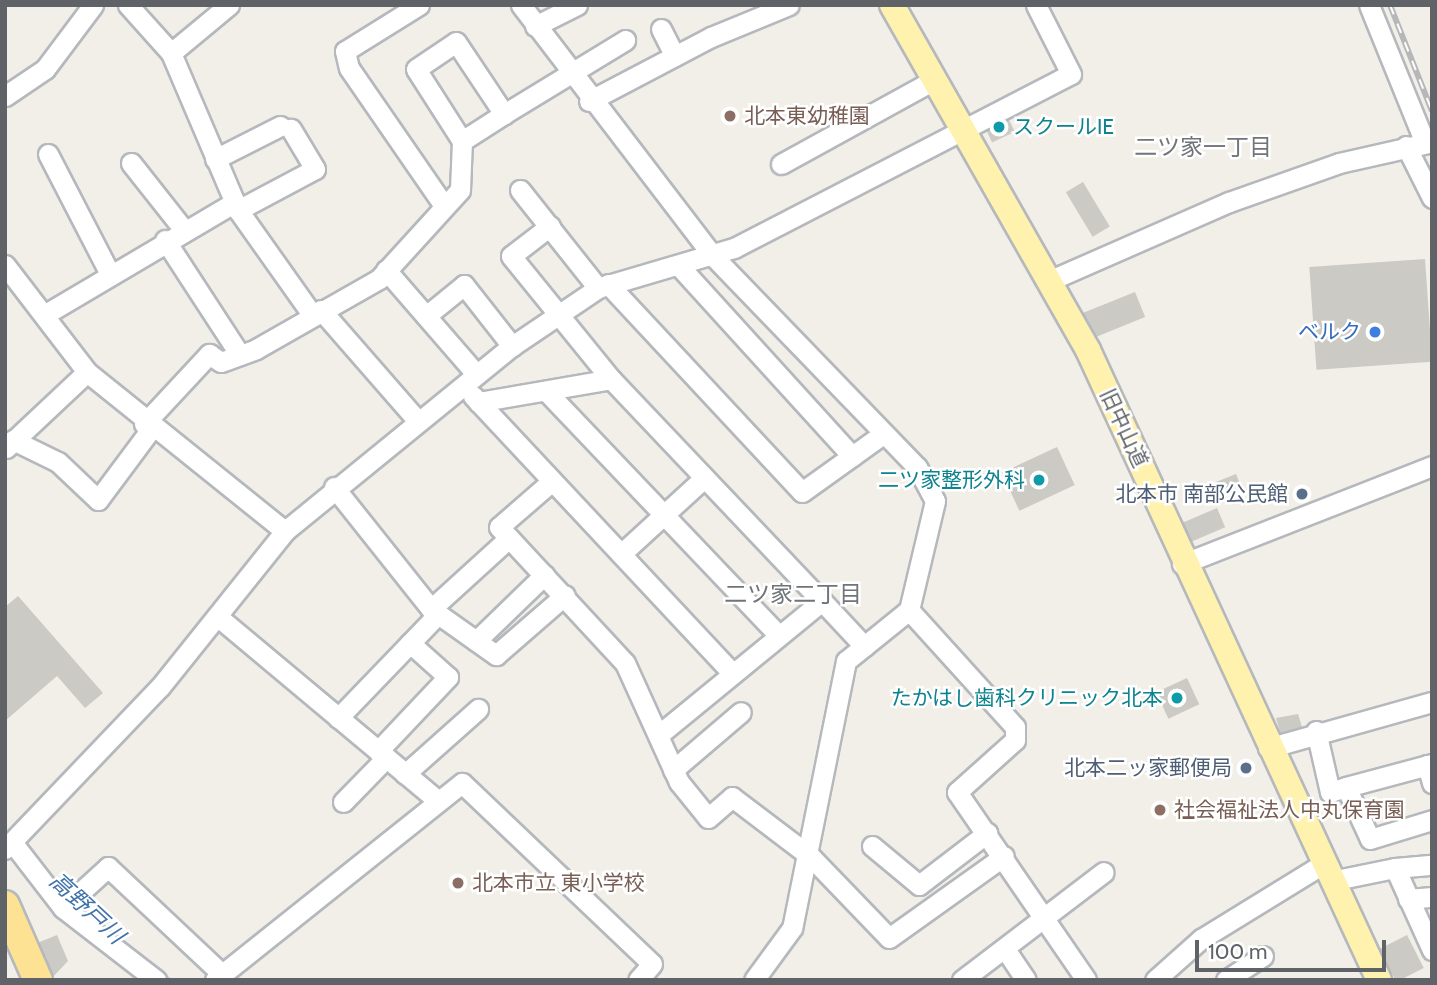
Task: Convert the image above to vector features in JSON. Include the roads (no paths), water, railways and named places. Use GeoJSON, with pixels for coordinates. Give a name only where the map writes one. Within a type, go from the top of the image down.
{"type":"FeatureCollection","features":[{"type":"Feature","properties":{"kind":"highway"},"geometry":{"type":"LineString","coordinates":[[5,905],[38,980]]}},
{"type":"Feature","properties":{"kind":"highway"},"geometry":{"type":"LineString","coordinates":[[5,944],[21,980]]}},
{"type":"Feature","properties":{"kind":"main road","name":"旧中山道"},"geometry":{"type":"LineString","coordinates":[[892,5],[1051,280],[1379,980]]}},
{"type":"Feature","properties":{"kind":"street"},"geometry":{"type":"LineString","coordinates":[[5,96],[45,69],[93,5]]}},
{"type":"Feature","properties":{"kind":"street"},"geometry":{"type":"LineString","coordinates":[[128,5],[171,53],[236,206],[317,313],[417,420]]}},
{"type":"Feature","properties":{"kind":"street"},"geometry":{"type":"LineString","coordinates":[[171,53],[229,5]]}},
{"type":"Feature","properties":{"kind":"street"},"geometry":{"type":"LineString","coordinates":[[419,5],[345,51],[349,68],[442,203]]}},
{"type":"Feature","properties":{"kind":"street"},"geometry":{"type":"LineString","coordinates":[[522,5],[568,74],[713,256],[917,467],[935,501],[909,610],[846,661],[811,857],[796,885],[792,928],[754,980]]}},
{"type":"Feature","properties":{"kind":"street"},"geometry":{"type":"LineString","coordinates":[[535,26],[577,5]]}},
{"type":"Feature","properties":{"kind":"street"},"geometry":{"type":"LineString","coordinates":[[589,101],[675,56],[789,5]]}},
{"type":"Feature","properties":{"kind":"street"},"geometry":{"type":"LineString","coordinates":[[156,980],[63,908],[9,845],[160,687],[285,531],[334,487],[469,379],[555,314],[603,286],[713,256],[960,126],[1071,74],[1036,5]]}},
{"type":"Feature","properties":{"kind":"street"},"geometry":{"type":"LineString","coordinates":[[1369,5],[1421,144],[1432,198]]}},
{"type":"Feature","properties":{"kind":"street"},"geometry":{"type":"LineString","coordinates":[[661,29],[675,56]]}},
{"type":"Feature","properties":{"kind":"street"},"geometry":{"type":"LineString","coordinates":[[462,141],[625,40]]}},
{"type":"Feature","properties":{"kind":"street"},"geometry":{"type":"LineString","coordinates":[[87,372],[11,437],[58,463],[98,500],[147,426],[209,354],[221,362],[240,355],[317,313],[386,270],[442,203],[460,190],[462,141],[416,69],[456,42],[504,114]]}},
{"type":"Feature","properties":{"kind":"street"},"geometry":{"type":"LineString","coordinates":[[781,164],[934,80]]}},
{"type":"Feature","properties":{"kind":"street"},"geometry":{"type":"LineString","coordinates":[[44,315],[165,240],[315,169],[285,127],[215,159]]}},
{"type":"Feature","properties":{"kind":"street"},"geometry":{"type":"LineString","coordinates":[[1051,280],[1229,202],[1421,144]]}},
{"type":"Feature","properties":{"kind":"street"},"geometry":{"type":"LineString","coordinates":[[48,154],[110,274]]}},
{"type":"Feature","properties":{"kind":"street"},"geometry":{"type":"LineString","coordinates":[[131,163],[184,230]]}},
{"type":"Feature","properties":{"kind":"street"},"geometry":{"type":"LineString","coordinates":[[520,190],[603,286],[802,492],[883,434]]}},
{"type":"Feature","properties":{"kind":"street"},"geometry":{"type":"LineString","coordinates":[[550,226],[511,256],[555,314],[611,379],[864,646]]}},
{"type":"Feature","properties":{"kind":"street"},"geometry":{"type":"LineString","coordinates":[[165,240],[240,355]]}},
{"type":"Feature","properties":{"kind":"street"},"geometry":{"type":"LineString","coordinates":[[5,265],[87,372],[147,426],[285,531]]}},
{"type":"Feature","properties":{"kind":"street"},"geometry":{"type":"LineString","coordinates":[[680,267],[852,456]]}},
{"type":"Feature","properties":{"kind":"street"},"geometry":{"type":"LineString","coordinates":[[386,270],[426,316],[469,379],[478,402],[732,673]]}},
{"type":"Feature","properties":{"kind":"street"},"geometry":{"type":"LineString","coordinates":[[426,316],[464,285],[512,346]]}},
{"type":"Feature","properties":{"kind":"street"},"geometry":{"type":"LineString","coordinates":[[478,402],[611,379]]}},
{"type":"Feature","properties":{"kind":"street"},"geometry":{"type":"LineString","coordinates":[[547,391],[662,516],[778,635]]}},
{"type":"Feature","properties":{"kind":"street"},"geometry":{"type":"LineString","coordinates":[[1182,564],[1432,466]]}},
{"type":"Feature","properties":{"kind":"street"},"geometry":{"type":"LineString","coordinates":[[621,554],[704,478]]}},
{"type":"Feature","properties":{"kind":"street"},"geometry":{"type":"LineString","coordinates":[[552,481],[499,527],[565,595],[625,663],[673,770],[708,818],[732,797],[811,857],[889,939],[1004,856]]}},
{"type":"Feature","properties":{"kind":"street"},"geometry":{"type":"LineString","coordinates":[[334,487],[434,611],[496,655],[565,595]]}},
{"type":"Feature","properties":{"kind":"street"},"geometry":{"type":"LineString","coordinates":[[338,718],[410,643],[434,611],[508,539]]}},
{"type":"Feature","properties":{"kind":"street"},"geometry":{"type":"LineString","coordinates":[[476,641],[544,575]]}},
{"type":"Feature","properties":{"kind":"street"},"geometry":{"type":"LineString","coordinates":[[658,735],[822,601]]}},
{"type":"Feature","properties":{"kind":"street"},"geometry":{"type":"LineString","coordinates":[[909,610],[1015,727],[1015,740],[957,792],[1004,856],[1040,916],[1086,980]]}},
{"type":"Feature","properties":{"kind":"street"},"geometry":{"type":"LineString","coordinates":[[217,616],[437,800]]}},
{"type":"Feature","properties":{"kind":"street"},"geometry":{"type":"LineString","coordinates":[[343,802],[448,677],[410,643]]}},
{"type":"Feature","properties":{"kind":"street"},"geometry":{"type":"LineString","coordinates":[[1268,748],[1316,731],[1432,702]]}},
{"type":"Feature","properties":{"kind":"street"},"geometry":{"type":"LineString","coordinates":[[405,774],[478,709]]}},
{"type":"Feature","properties":{"kind":"street"},"geometry":{"type":"LineString","coordinates":[[673,770],[741,712]]}},
{"type":"Feature","properties":{"kind":"street"},"geometry":{"type":"LineString","coordinates":[[1316,731],[1330,792],[1430,771]]}},
{"type":"Feature","properties":{"kind":"street"},"geometry":{"type":"LineString","coordinates":[[63,908],[108,867],[218,977],[349,878],[437,800],[462,783],[652,964],[638,980]]}},
{"type":"Feature","properties":{"kind":"street"},"geometry":{"type":"LineString","coordinates":[[1346,787],[1370,839],[1432,820]]}},
{"type":"Feature","properties":{"kind":"street"},"geometry":{"type":"LineString","coordinates":[[872,846],[919,885],[987,833]]}},
{"type":"Feature","properties":{"kind":"street"},"geometry":{"type":"LineString","coordinates":[[1162,977],[1201,939],[1327,873],[1432,865]]}},
{"type":"Feature","properties":{"kind":"street"},"geometry":{"type":"LineString","coordinates":[[1395,868],[1431,948]]}},
{"type":"Feature","properties":{"kind":"street"},"geometry":{"type":"LineString","coordinates":[[964,979],[1005,949],[1040,916],[1104,872]]}},
{"type":"Feature","properties":{"kind":"street"},"geometry":{"type":"LineString","coordinates":[[1408,899],[1432,897]]}},
{"type":"Feature","properties":{"kind":"street"},"geometry":{"type":"LineString","coordinates":[[1005,949],[1026,980]]}},
{"type":"Feature","properties":{"kind":"street"},"geometry":{"type":"LineString","coordinates":[[1226,980],[1263,956]]}},
{"type":"Feature","properties":{"kind":"waterway","name":"高野戸川"},"geometry":{"type":"LineString","coordinates":[[24,845],[69,896]]}},
{"type":"Feature","properties":{"kind":"waterway","name":"高野戸川"},"geometry":{"type":"LineString","coordinates":[[77,904],[133,950]]}},
{"type":"Feature","properties":{"kind":"waterway","name":"高野戸川"},"geometry":{"type":"LineString","coordinates":[[161,972],[170,980]]}},
{"type":"Feature","properties":{"kind":"railway"},"geometry":{"type":"LineString","coordinates":[[1390,5],[1432,111]]}},
{"type":"Feature","properties":{"kind":"place","name":"北本東幼稚園"},"geometry":{"type":"Point","coordinates":[730,116]}},
{"type":"Feature","properties":{"kind":"place","name":"スクールIE"},"geometry":{"type":"Point","coordinates":[999,127]}},
{"type":"Feature","properties":{"kind":"place","name":"ベルク"},"geometry":{"type":"Point","coordinates":[1375,332]}},
{"type":"Feature","properties":{"kind":"place","name":"二ツ家整形外科"},"geometry":{"type":"Point","coordinates":[1039,480]}},
{"type":"Feature","properties":{"kind":"place","name":"北本市 南部公民館"},"geometry":{"type":"Point","coordinates":[1302,494]}},
{"type":"Feature","properties":{"kind":"place","name":"たかはし歯科クリニック北本"},"geometry":{"type":"Point","coordinates":[1177,698]}},
{"type":"Feature","properties":{"kind":"place","name":"北本二ッ家郵便局"},"geometry":{"type":"Point","coordinates":[1246,768]}},
{"type":"Feature","properties":{"kind":"place","name":"社会福祉法人中丸保育園"},"geometry":{"type":"Point","coordinates":[1160,810]}},
{"type":"Feature","properties":{"kind":"place","name":"北本市立 東小学校"},"geometry":{"type":"Point","coordinates":[458,883]}},
{"type":"Feature","properties":{"kind":"district","name":"二ツ家一丁目"},"geometry":{"type":"Point","coordinates":[1203,147]}},
{"type":"Feature","properties":{"kind":"district","name":"二ツ家二丁目"},"geometry":{"type":"Point","coordinates":[793,594]}}]}
